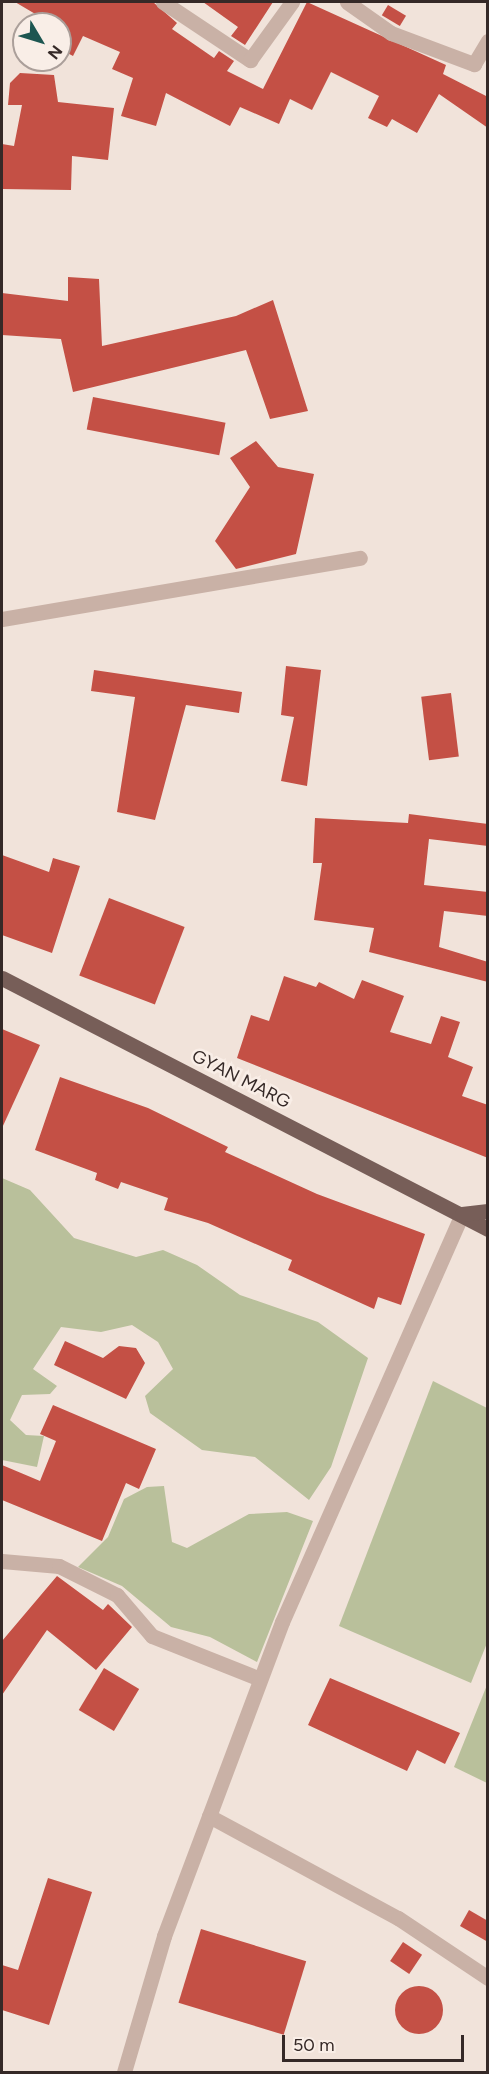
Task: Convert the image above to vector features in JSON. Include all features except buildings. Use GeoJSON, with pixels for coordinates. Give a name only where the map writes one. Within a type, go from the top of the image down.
{"type":"FeatureCollection","features":[{"type":"Feature","properties":{"kind":"main road","name":"GYAN MARG"},"geometry":{"type":"LineString","coordinates":[[2,978],[488,1229]]}},
{"type":"Feature","properties":{"kind":"main road"},"geometry":{"type":"LineString","coordinates":[[462,1214],[488,1211]]}},
{"type":"Feature","properties":{"kind":"street"},"geometry":{"type":"LineString","coordinates":[[163,2],[250,60],[292,2]]}},
{"type":"Feature","properties":{"kind":"street"},"geometry":{"type":"LineString","coordinates":[[346,2],[391,33],[474,64],[488,40]]}},
{"type":"Feature","properties":{"kind":"street"},"geometry":{"type":"LineString","coordinates":[[2,619],[360,558]]}},
{"type":"Feature","properties":{"kind":"street"},"geometry":{"type":"LineString","coordinates":[[124,2073],[164,1936],[260,1679],[462,1214]]}},
{"type":"Feature","properties":{"kind":"street"},"geometry":{"type":"LineString","coordinates":[[2,1561],[59,1566],[117,1596],[152,1636],[260,1679]]}},
{"type":"Feature","properties":{"kind":"street"},"geometry":{"type":"LineString","coordinates":[[209,1816],[398,1918],[487,1979]]}},
{"type":"Feature","properties":{"kind":"green space"},"geometry":{"type":"Polygon","coordinates":[[[2,1178],[30,1190],[74,1238],[136,1257],[163,1250],[197,1265],[240,1295],[318,1322],[368,1358],[331,1467],[309,1500],[255,1457],[202,1450],[150,1413],[145,1396],[173,1369],[158,1342],[132,1325],[101,1332],[61,1327],[33,1369],[57,1386],[50,1394],[22,1395],[10,1420],[26,1435],[44,1436],[37,1467],[2,1460],[2,1178]]]}},
{"type":"Feature","properties":{"kind":"green space"},"geometry":{"type":"Polygon","coordinates":[[[433,1381],[487,1408],[487,1643],[471,1683],[339,1626],[433,1381]]]}},
{"type":"Feature","properties":{"kind":"green space"},"geometry":{"type":"Polygon","coordinates":[[[164,1486],[172,1542],[187,1548],[249,1514],[287,1512],[313,1521],[257,1662],[210,1637],[171,1627],[122,1586],[78,1567],[108,1537],[124,1499],[147,1487],[164,1486]]]}},
{"type":"Feature","properties":{"kind":"green space"},"geometry":{"type":"Polygon","coordinates":[[[487,1685],[487,1783],[454,1767],[487,1685]]]}}]}
